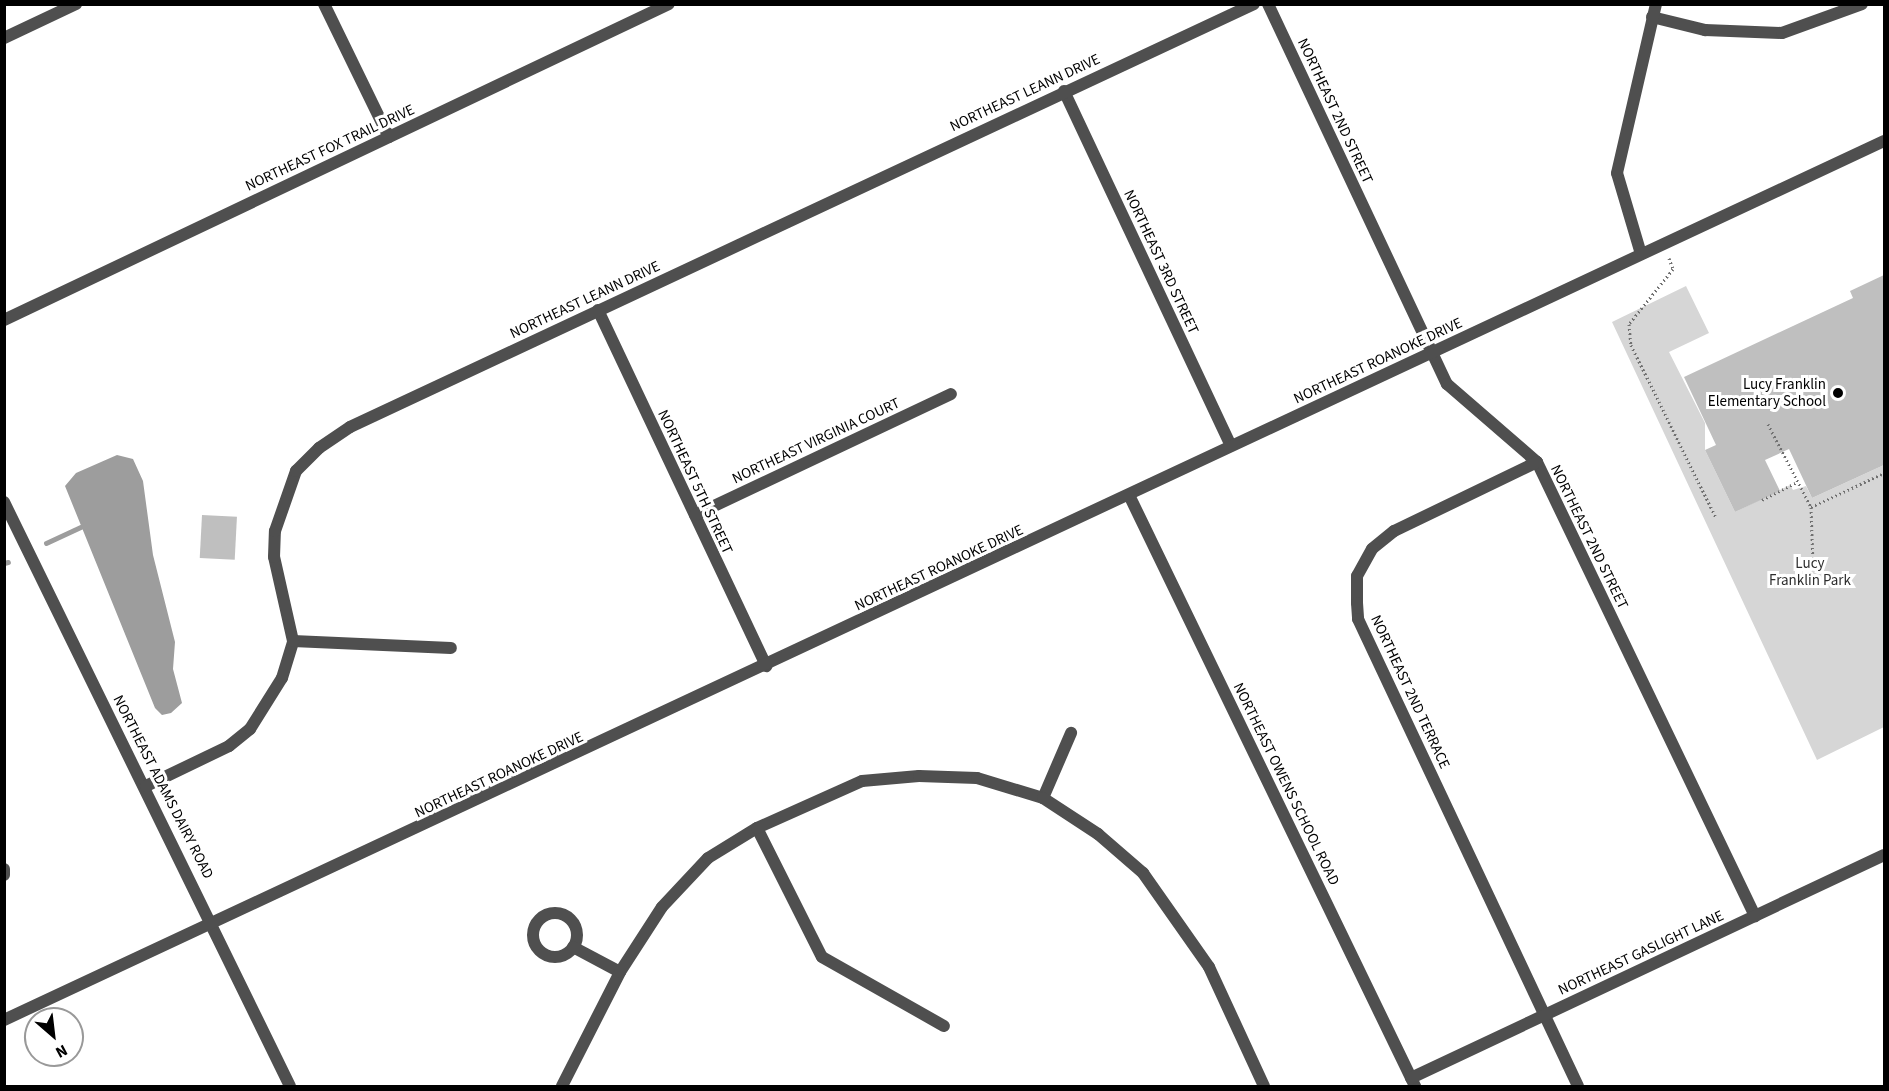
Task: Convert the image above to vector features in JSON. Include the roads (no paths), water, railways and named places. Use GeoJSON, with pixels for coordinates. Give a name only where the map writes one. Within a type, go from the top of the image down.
{"type":"FeatureCollection","features":[{"type":"Feature","properties":{"kind":"street"},"geometry":{"type":"LineString","coordinates":[[4,38],[76,4]]}},
{"type":"Feature","properties":{"kind":"street"},"geometry":{"type":"LineString","coordinates":[[324,4],[389,137]]}},
{"type":"Feature","properties":{"kind":"street","name":"NORTHEAST FOX TRAIL DRIVE"},"geometry":{"type":"LineString","coordinates":[[4,320],[669,4]]}},
{"type":"Feature","properties":{"kind":"street","name":"NORTHEAST LEANN DRIVE"},"geometry":{"type":"LineString","coordinates":[[146,786],[229,746],[250,729],[282,678],[293,641],[273,557],[283,499],[296,471],[350,428],[1064,91],[1254,4]]}},
{"type":"Feature","properties":{"kind":"street","name":"NORTHEAST 2ND STREET"},"geometry":{"type":"LineString","coordinates":[[1268,4],[1448,384],[1462,401],[1537,462],[1755,916]]}},
{"type":"Feature","properties":{"kind":"street"},"geometry":{"type":"LineString","coordinates":[[1641,254],[1617,173],[1656,4]]}},
{"type":"Feature","properties":{"kind":"street"},"geometry":{"type":"LineString","coordinates":[[1652,17],[1705,30],[1782,33],[1862,4]]}},
{"type":"Feature","properties":{"kind":"street","name":"NORTHEAST 3RD STREET"},"geometry":{"type":"LineString","coordinates":[[1064,91],[1231,446]]}},
{"type":"Feature","properties":{"kind":"street","name":"NORTHEAST ROANOKE DRIVE"},"geometry":{"type":"LineString","coordinates":[[4,1020],[215,924],[1884,141]]}},
{"type":"Feature","properties":{"kind":"street","name":"NORTHEAST 5TH STREET"},"geometry":{"type":"LineString","coordinates":[[598,310],[766,666]]}},
{"type":"Feature","properties":{"kind":"street","name":"NORTHEAST VIRGINIA COURT"},"geometry":{"type":"LineString","coordinates":[[695,515],[951,394]]}},
{"type":"Feature","properties":{"kind":"street","name":"NORTHEAST 2ND TERRACE"},"geometry":{"type":"LineString","coordinates":[[1537,462],[1394,531],[1372,549],[1357,576],[1358,619],[1578,1086]]}},
{"type":"Feature","properties":{"kind":"street","name":"NORTHEAST OWENS SCHOOL ROAD"},"geometry":{"type":"LineString","coordinates":[[1129,495],[1413,1082]]}},
{"type":"Feature","properties":{"kind":"street","name":"NORTHEAST ADAMS DAIRY ROAD"},"geometry":{"type":"LineString","coordinates":[[4,502],[215,924],[290,1086]]}},
{"type":"Feature","properties":{"kind":"street"},"geometry":{"type":"LineString","coordinates":[[293,641],[451,648]]}},
{"type":"Feature","properties":{"kind":"street"},"geometry":{"type":"LineString","coordinates":[[1043,798],[1071,733]]}},
{"type":"Feature","properties":{"kind":"street"},"geometry":{"type":"LineString","coordinates":[[563,1086],[620,972],[669,898],[708,858],[757,828],[862,781],[978,778],[1043,798],[1098,834],[1143,873],[1209,967],[1264,1086]]}},
{"type":"Feature","properties":{"kind":"street"},"geometry":{"type":"LineString","coordinates":[[757,828],[822,957],[944,1026]]}},
{"type":"Feature","properties":{"kind":"street","name":"NORTHEAST GASLIGHT LANE"},"geometry":{"type":"LineString","coordinates":[[1413,1082],[1545,1014],[1884,855]]}},
{"type":"Feature","properties":{"kind":"street"},"geometry":{"type":"LineString","coordinates":[[4,869],[4,874]]}},
{"type":"Feature","properties":{"kind":"street"},"geometry":{"type":"LineString","coordinates":[[573,947],[620,972]]}},
{"type":"Feature","properties":{"kind":"waterway"},"geometry":{"type":"LineString","coordinates":[[46,543],[80,527]]}},
{"type":"Feature","properties":{"kind":"waterway"},"geometry":{"type":"LineString","coordinates":[[4,563],[8,562]]}},
{"type":"Feature","properties":{"kind":"place","name":"Lucy Franklin Elementary School"},"geometry":{"type":"Point","coordinates":[1838,393]}},
{"type":"Feature","properties":{"kind":"park label","name":"Lucy Franklin Park"},"geometry":{"type":"Point","coordinates":[1810,572]}}]}
